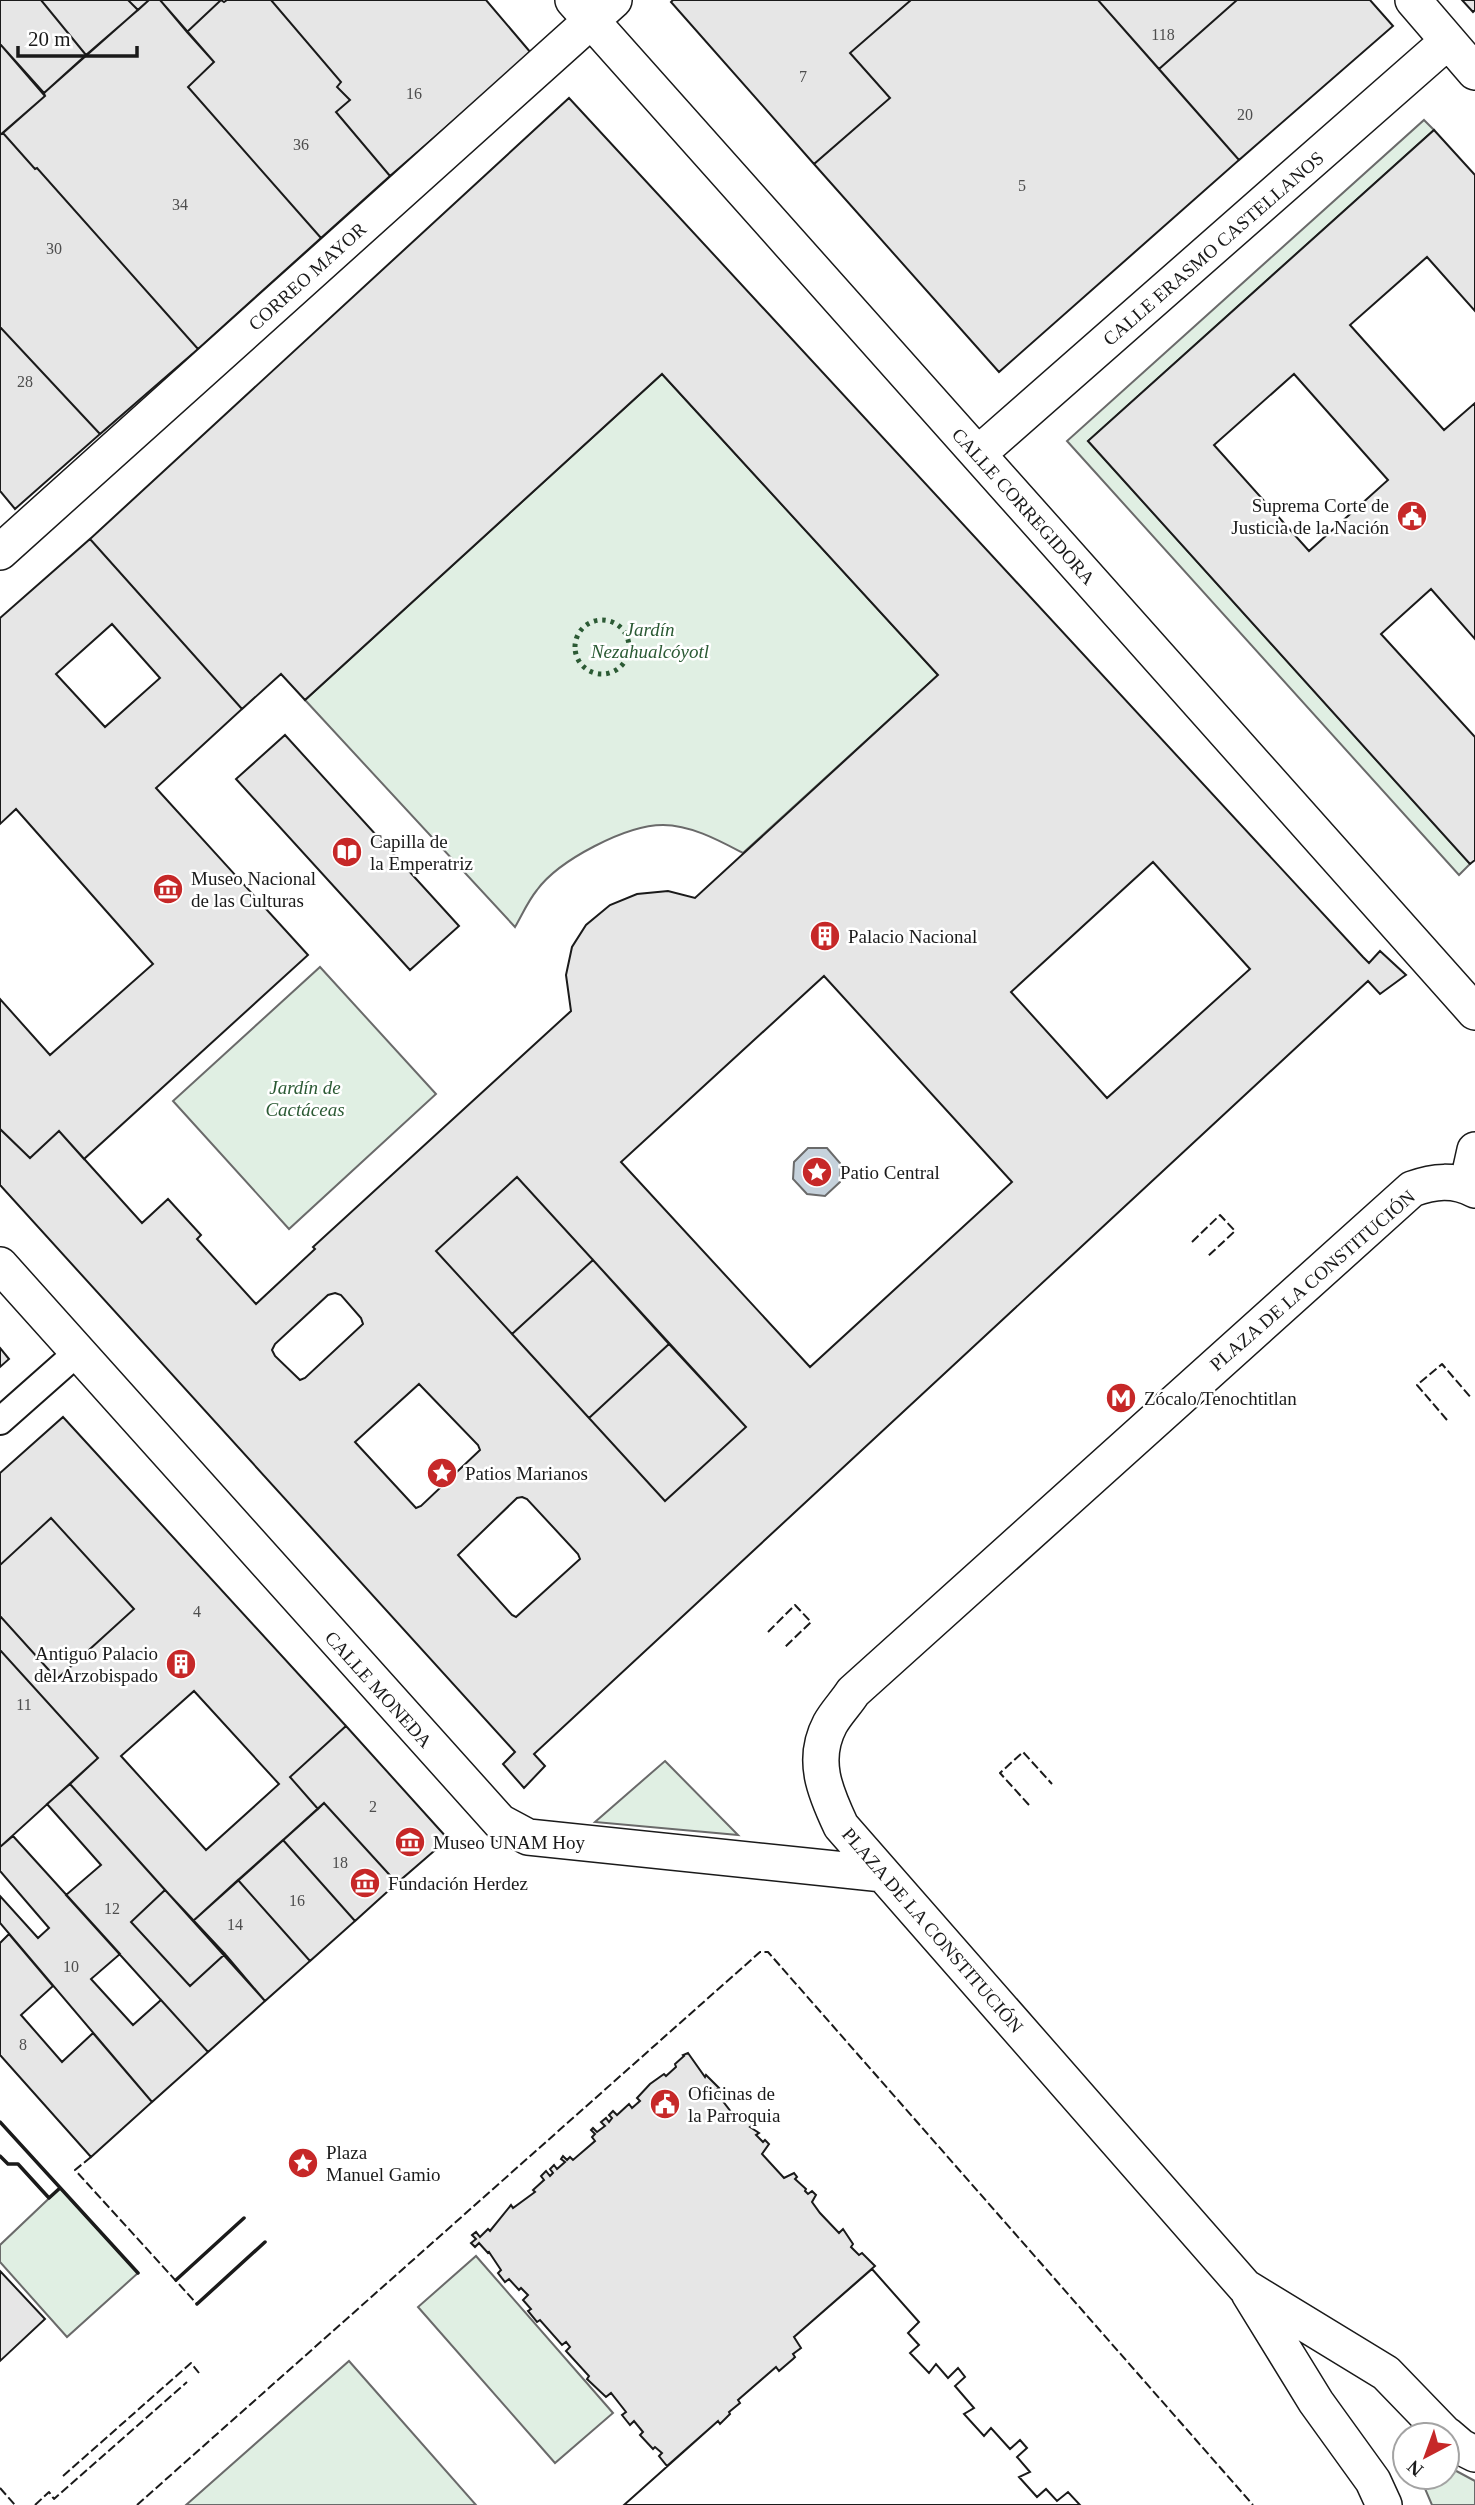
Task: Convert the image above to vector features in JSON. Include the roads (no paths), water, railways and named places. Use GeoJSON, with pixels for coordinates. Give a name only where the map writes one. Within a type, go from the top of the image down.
{"type":"FeatureCollection","features":[{"type":"Feature","properties":{"kind":"street"},"geometry":{"type":"LineString","coordinates":[[1413,0],[1475,72]]}},
{"type":"Feature","properties":{"kind":"street","name":"CALLE CORREGIDORA"},"geometry":{"type":"LineString","coordinates":[[593,7],[978,454],[1475,1012]]}},
{"type":"Feature","properties":{"kind":"street","name":"CORREO MAYOR"},"geometry":{"type":"LineString","coordinates":[[1,548],[593,7]]}},
{"type":"Feature","properties":{"kind":"street","name":"CALLE ERASMO CASTELLANOS"},"geometry":{"type":"LineString","coordinates":[[978,454],[1448,41]]}},
{"type":"Feature","properties":{"kind":"street"},"geometry":{"type":"LineString","coordinates":[[1471,1188],[1475,1150]]}},
{"type":"Feature","properties":{"kind":"street","name":"PLAZA DE LA CONSTITUCIÓN"},"geometry":{"type":"LineString","coordinates":[[1433,2421],[1386,2373],[1245,2287],[841,1826],[823,1788],[821,1755],[829,1725],[853,1692],[1412,1189],[1430,1182],[1452,1182],[1471,1188]]}},
{"type":"Feature","properties":{"kind":"street","name":"CALLE MONEDA"},"geometry":{"type":"LineString","coordinates":[[0,1265],[500,1822],[528,1837],[883,1874]]}},
{"type":"Feature","properties":{"kind":"street"},"geometry":{"type":"LineString","coordinates":[[0,1421],[78,1352]]}},
{"type":"Feature","properties":{"kind":"street"},"geometry":{"type":"LineString","coordinates":[[1245,2287],[1316,2402],[1373,2481],[1384,2505]]}},
{"type":"Feature","properties":{"kind":"place","name":"Suprema Corte de Justicia de la Nación"},"geometry":{"type":"Point","coordinates":[1412,516]}},
{"type":"Feature","properties":{"kind":"place","name":"Capilla de la Emperatriz"},"geometry":{"type":"Point","coordinates":[347,852]}},
{"type":"Feature","properties":{"kind":"place","name":"Museo Nacional de las Culturas"},"geometry":{"type":"Point","coordinates":[168,889]}},
{"type":"Feature","properties":{"kind":"place","name":"Palacio Nacional"},"geometry":{"type":"Point","coordinates":[825,936]}},
{"type":"Feature","properties":{"kind":"place","name":"Patio Central"},"geometry":{"type":"Point","coordinates":[817,1172]}},
{"type":"Feature","properties":{"kind":"place","name":"Zócalo/Tenochtitlan"},"geometry":{"type":"Point","coordinates":[1121,1398]}},
{"type":"Feature","properties":{"kind":"place","name":"Patios Marianos"},"geometry":{"type":"Point","coordinates":[442,1473]}},
{"type":"Feature","properties":{"kind":"place","name":"Antiguo Palacio del Arzobispado"},"geometry":{"type":"Point","coordinates":[181,1664]}},
{"type":"Feature","properties":{"kind":"place","name":"Museo UNAM Hoy"},"geometry":{"type":"Point","coordinates":[410,1842]}},
{"type":"Feature","properties":{"kind":"place","name":"Fundación Herdez"},"geometry":{"type":"Point","coordinates":[365,1883]}},
{"type":"Feature","properties":{"kind":"place","name":"Oficinas de la Parroquia"},"geometry":{"type":"Point","coordinates":[665,2104]}},
{"type":"Feature","properties":{"kind":"place","name":"Plaza Manuel Gamio"},"geometry":{"type":"Point","coordinates":[303,2163]}},
{"type":"Feature","properties":{"kind":"park label","name":"Jardín Nezahualcóyotl"},"geometry":{"type":"Point","coordinates":[650,640]}},
{"type":"Feature","properties":{"kind":"park label","name":"Jardín de Cactáceas"},"geometry":{"type":"Point","coordinates":[305,1098]}}]}
